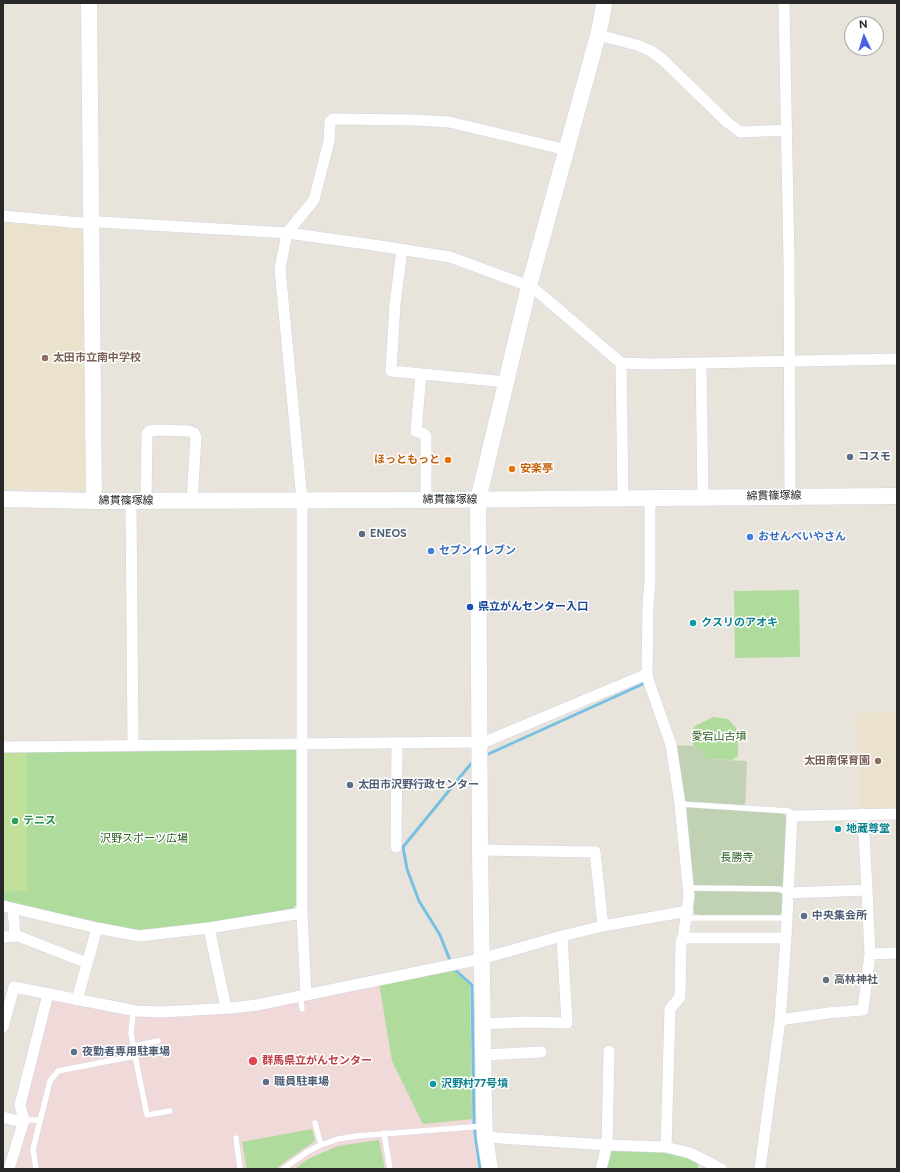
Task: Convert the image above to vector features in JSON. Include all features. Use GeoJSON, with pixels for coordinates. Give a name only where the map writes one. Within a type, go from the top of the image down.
{"type":"FeatureCollection","features":[{"type":"Feature","properties":{"kind":"street"},"geometry":{"type":"LineString","coordinates":[[89,3],[94,501]]}},
{"type":"Feature","properties":{"kind":"street"},"geometry":{"type":"LineString","coordinates":[[490,1169],[485,1131],[482,1024],[478,500],[529,286],[598,35],[604,3]]}},
{"type":"Feature","properties":{"kind":"street"},"geometry":{"type":"LineString","coordinates":[[784,3],[787,130],[790,496]]}},
{"type":"Feature","properties":{"kind":"street"},"geometry":{"type":"LineString","coordinates":[[598,35],[637,44],[651,51],[663,60],[727,122],[740,132],[787,130]]}},
{"type":"Feature","properties":{"kind":"street"},"geometry":{"type":"LineString","coordinates":[[306,995],[302,913],[302,500],[280,269],[287,233],[314,200],[329,141],[330,122],[333,119],[449,122],[567,150]]}},
{"type":"Feature","properties":{"kind":"street"},"geometry":{"type":"LineString","coordinates":[[3,216],[82,223],[92,222],[287,233],[367,244],[450,258],[529,286],[537,291],[621,363],[897,359]]}},
{"type":"Feature","properties":{"kind":"street"},"geometry":{"type":"LineString","coordinates":[[402,250],[395,304],[391,371],[506,382]]}},
{"type":"Feature","properties":{"kind":"street"},"geometry":{"type":"LineString","coordinates":[[621,363],[623,498]]}},
{"type":"Feature","properties":{"kind":"street"},"geometry":{"type":"LineString","coordinates":[[701,363],[703,497]]}},
{"type":"Feature","properties":{"kind":"street"},"geometry":{"type":"LineString","coordinates":[[421,374],[416,431],[424,434],[426,437],[426,500]]}},
{"type":"Feature","properties":{"kind":"street"},"geometry":{"type":"LineString","coordinates":[[133,745],[138,501],[147,434],[150,431],[189,431],[194,434],[196,438],[192,501]]}},
{"type":"Feature","properties":{"kind":"street","name":"綿貫篠塚線"},"geometry":{"type":"LineString","coordinates":[[3,499],[192,501],[897,496]]}},
{"type":"Feature","properties":{"kind":"street"},"geometry":{"type":"LineString","coordinates":[[650,498],[650,582],[648,605],[647,674],[671,745],[680,804],[688,888],[687,915],[681,942],[680,996],[670,1009],[666,1146]]}},
{"type":"Feature","properties":{"kind":"street"},"geometry":{"type":"LineString","coordinates":[[3,747],[479,742],[487,741],[647,674]]}},
{"type":"Feature","properties":{"kind":"street"},"geometry":{"type":"LineString","coordinates":[[396,847],[397,743]]}},
{"type":"Feature","properties":{"kind":"street"},"geometry":{"type":"LineString","coordinates":[[780,1020],[828,1013],[863,1010],[870,954],[863,814]]}},
{"type":"Feature","properties":{"kind":"street"},"geometry":{"type":"LineString","coordinates":[[760,1169],[780,1020],[792,816],[897,814]]}},
{"type":"Feature","properties":{"kind":"street"},"geometry":{"type":"LineString","coordinates":[[480,850],[595,852],[603,926]]}},
{"type":"Feature","properties":{"kind":"street"},"geometry":{"type":"LineString","coordinates":[[788,893],[867,890]]}},
{"type":"Feature","properties":{"kind":"street"},"geometry":{"type":"LineString","coordinates":[[15,936],[8,907],[97,928],[139,936],[209,928],[302,913]]}},
{"type":"Feature","properties":{"kind":"street"},"geometry":{"type":"LineString","coordinates":[[3,1027],[14,987],[136,1011],[161,1012],[257,1005],[482,959],[603,926],[687,915]]}},
{"type":"Feature","properties":{"kind":"street"},"geometry":{"type":"LineString","coordinates":[[77,1000],[97,928]]}},
{"type":"Feature","properties":{"kind":"street"},"geometry":{"type":"LineString","coordinates":[[209,928],[226,1008]]}},
{"type":"Feature","properties":{"kind":"street"},"geometry":{"type":"LineString","coordinates":[[3,937],[18,936],[37,942],[87,963]]}},
{"type":"Feature","properties":{"kind":"street"},"geometry":{"type":"LineString","coordinates":[[482,1024],[526,1022],[567,1023],[562,936]]}},
{"type":"Feature","properties":{"kind":"street"},"geometry":{"type":"LineString","coordinates":[[683,938],[786,938]]}},
{"type":"Feature","properties":{"kind":"street"},"geometry":{"type":"LineString","coordinates":[[870,954],[897,953]]}},
{"type":"Feature","properties":{"kind":"street"},"geometry":{"type":"LineString","coordinates":[[9,1169],[24,1120],[20,1105],[48,994]]}},
{"type":"Feature","properties":{"kind":"street"},"geometry":{"type":"LineString","coordinates":[[600,1169],[607,1145],[609,1051]]}},
{"type":"Feature","properties":{"kind":"street"},"geometry":{"type":"LineString","coordinates":[[483,1055],[541,1052]]}},
{"type":"Feature","properties":{"kind":"street"},"geometry":{"type":"LineString","coordinates":[[3,1118],[24,1120]]}},
{"type":"Feature","properties":{"kind":"street"},"geometry":{"type":"LineString","coordinates":[[485,1131],[607,1145],[666,1146],[690,1153],[720,1169]]}},
{"type":"Feature","properties":{"kind":"lane"},"geometry":{"type":"LineString","coordinates":[[680,804],[788,811],[792,816]]}},
{"type":"Feature","properties":{"kind":"lane"},"geometry":{"type":"LineString","coordinates":[[688,888],[779,889],[788,893]]}},
{"type":"Feature","properties":{"kind":"lane"},"geometry":{"type":"LineString","coordinates":[[687,915],[690,918],[787,918]]}},
{"type":"Feature","properties":{"kind":"lane"},"geometry":{"type":"LineString","coordinates":[[302,1009],[301,999],[306,995]]}},
{"type":"Feature","properties":{"kind":"lane"},"geometry":{"type":"LineString","coordinates":[[136,1011],[133,1014],[131,1033],[147,1115],[170,1111]]}},
{"type":"Feature","properties":{"kind":"lane"},"geometry":{"type":"LineString","coordinates":[[134,1046],[158,1041]]}},
{"type":"Feature","properties":{"kind":"lane"},"geometry":{"type":"LineString","coordinates":[[36,1169],[32,1149],[50,1081],[58,1071],[136,1056]]}},
{"type":"Feature","properties":{"kind":"lane"},"geometry":{"type":"LineString","coordinates":[[24,1120],[40,1120]]}},
{"type":"Feature","properties":{"kind":"lane"},"geometry":{"type":"LineString","coordinates":[[316,1124],[321,1145]]}},
{"type":"Feature","properties":{"kind":"lane"},"geometry":{"type":"LineString","coordinates":[[283,1169],[307,1152],[338,1139],[384,1134],[485,1131]]}},
{"type":"Feature","properties":{"kind":"lane"},"geometry":{"type":"LineString","coordinates":[[384,1134],[390,1169]]}},
{"type":"Feature","properties":{"kind":"lane"},"geometry":{"type":"LineString","coordinates":[[236,1138],[240,1169]]}},
{"type":"Feature","properties":{"kind":"shaded area","name":"太田市立南中学校"},"geometry":{"type":"Polygon","coordinates":[[[3,220],[87,227],[86,490],[3,489],[3,220]]]}},
{"type":"Feature","properties":{"kind":"shaded area","name":"太田南保育園"},"geometry":{"type":"Polygon","coordinates":[[[897,712],[897,809],[860,809],[856,713],[897,712]]]}},
{"type":"Feature","properties":{"kind":"shaded area","name":"群馬県立がんセンター"},"geometry":{"type":"Polygon","coordinates":[[[451,968],[470,985],[472,1127],[478,1169],[15,1169],[29,1114],[24,1107],[52,999],[163,1015],[451,968]]]}},
{"type":"Feature","properties":{"kind":"green space"},"geometry":{"type":"Polygon","coordinates":[[[799,590],[800,657],[735,658],[734,591],[799,590]]]}},
{"type":"Feature","properties":{"kind":"green space","name":"愛宕山古墳"},"geometry":{"type":"Polygon","coordinates":[[[713,717],[728,719],[736,728],[738,735],[738,756],[732,760],[704,759],[692,743],[692,730],[695,726],[713,717]]]}},
{"type":"Feature","properties":{"kind":"green space","name":"長勝寺"},"geometry":{"type":"Polygon","coordinates":[[[675,745],[694,746],[697,750],[705,750],[705,759],[747,761],[745,811],[783,813],[789,820],[782,890],[783,916],[700,915],[691,913],[675,745]]]}},
{"type":"Feature","properties":{"kind":"green space","name":"沢野スポーツ広場"},"geometry":{"type":"Polygon","coordinates":[[[296,746],[297,904],[292,909],[225,921],[131,931],[3,902],[3,751],[296,746]]]}},
{"type":"Feature","properties":{"kind":"green space","name":"テニス"},"geometry":{"type":"Polygon","coordinates":[[[3,751],[26,751],[27,891],[3,892],[3,751]]]}},
{"type":"Feature","properties":{"kind":"green space"},"geometry":{"type":"Polygon","coordinates":[[[451,968],[470,985],[472,1119],[423,1124],[392,1061],[379,983],[451,968]]]}},
{"type":"Feature","properties":{"kind":"green space"},"geometry":{"type":"Polygon","coordinates":[[[312,1129],[315,1141],[276,1169],[247,1169],[242,1142],[312,1129]]]}},
{"type":"Feature","properties":{"kind":"green space"},"geometry":{"type":"Polygon","coordinates":[[[379,1140],[385,1169],[294,1169],[308,1159],[338,1146],[379,1140]]]}},
{"type":"Feature","properties":{"kind":"green space"},"geometry":{"type":"Polygon","coordinates":[[[668,1150],[698,1161],[698,1169],[606,1169],[611,1151],[668,1150]]]}},
{"type":"Feature","properties":{"kind":"waterway"},"geometry":{"type":"LineString","coordinates":[[484,756],[643,684]]}},
{"type":"Feature","properties":{"kind":"waterway"},"geometry":{"type":"LineString","coordinates":[[451,963],[440,935],[419,901],[407,869],[403,847],[474,760]]}},
{"type":"Feature","properties":{"kind":"waterway"},"geometry":{"type":"LineString","coordinates":[[453,968],[472,985],[474,1126],[480,1169]]}},
{"type":"Feature","properties":{"kind":"place","name":"太田市立南中学校"},"geometry":{"type":"Point","coordinates":[45,358]}},
{"type":"Feature","properties":{"kind":"place","name":"コスモ"},"geometry":{"type":"Point","coordinates":[850,457]}},
{"type":"Feature","properties":{"kind":"place","name":"ほっともっと"},"geometry":{"type":"Point","coordinates":[448,460]}},
{"type":"Feature","properties":{"kind":"place","name":"安楽亭"},"geometry":{"type":"Point","coordinates":[512,469]}},
{"type":"Feature","properties":{"kind":"place","name":"ENEOS"},"geometry":{"type":"Point","coordinates":[362,534]}},
{"type":"Feature","properties":{"kind":"place","name":"おせんべいやさん"},"geometry":{"type":"Point","coordinates":[750,537]}},
{"type":"Feature","properties":{"kind":"place","name":"セブンイレブン"},"geometry":{"type":"Point","coordinates":[431,551]}},
{"type":"Feature","properties":{"kind":"place","name":"県立がんセンター入口"},"geometry":{"type":"Point","coordinates":[470,607]}},
{"type":"Feature","properties":{"kind":"place","name":"クスリのアオキ"},"geometry":{"type":"Point","coordinates":[693,623]}},
{"type":"Feature","properties":{"kind":"place","name":"太田南保育園"},"geometry":{"type":"Point","coordinates":[878,761]}},
{"type":"Feature","properties":{"kind":"place","name":"太田市沢野行政センター"},"geometry":{"type":"Point","coordinates":[350,785]}},
{"type":"Feature","properties":{"kind":"place","name":"テニス"},"geometry":{"type":"Point","coordinates":[15,821]}},
{"type":"Feature","properties":{"kind":"place","name":"地蔵尊堂"},"geometry":{"type":"Point","coordinates":[838,829]}},
{"type":"Feature","properties":{"kind":"place","name":"中央集会所"},"geometry":{"type":"Point","coordinates":[804,916]}},
{"type":"Feature","properties":{"kind":"place","name":"高林神社"},"geometry":{"type":"Point","coordinates":[826,980]}},
{"type":"Feature","properties":{"kind":"place","name":"夜勤者専用駐車場"},"geometry":{"type":"Point","coordinates":[74,1052]}},
{"type":"Feature","properties":{"kind":"place","name":"群馬県立がんセンター"},"geometry":{"type":"Point","coordinates":[253,1061]}},
{"type":"Feature","properties":{"kind":"place","name":"職員駐車場"},"geometry":{"type":"Point","coordinates":[266,1082]}},
{"type":"Feature","properties":{"kind":"place","name":"沢野村77号墳"},"geometry":{"type":"Point","coordinates":[433,1084]}}]}
